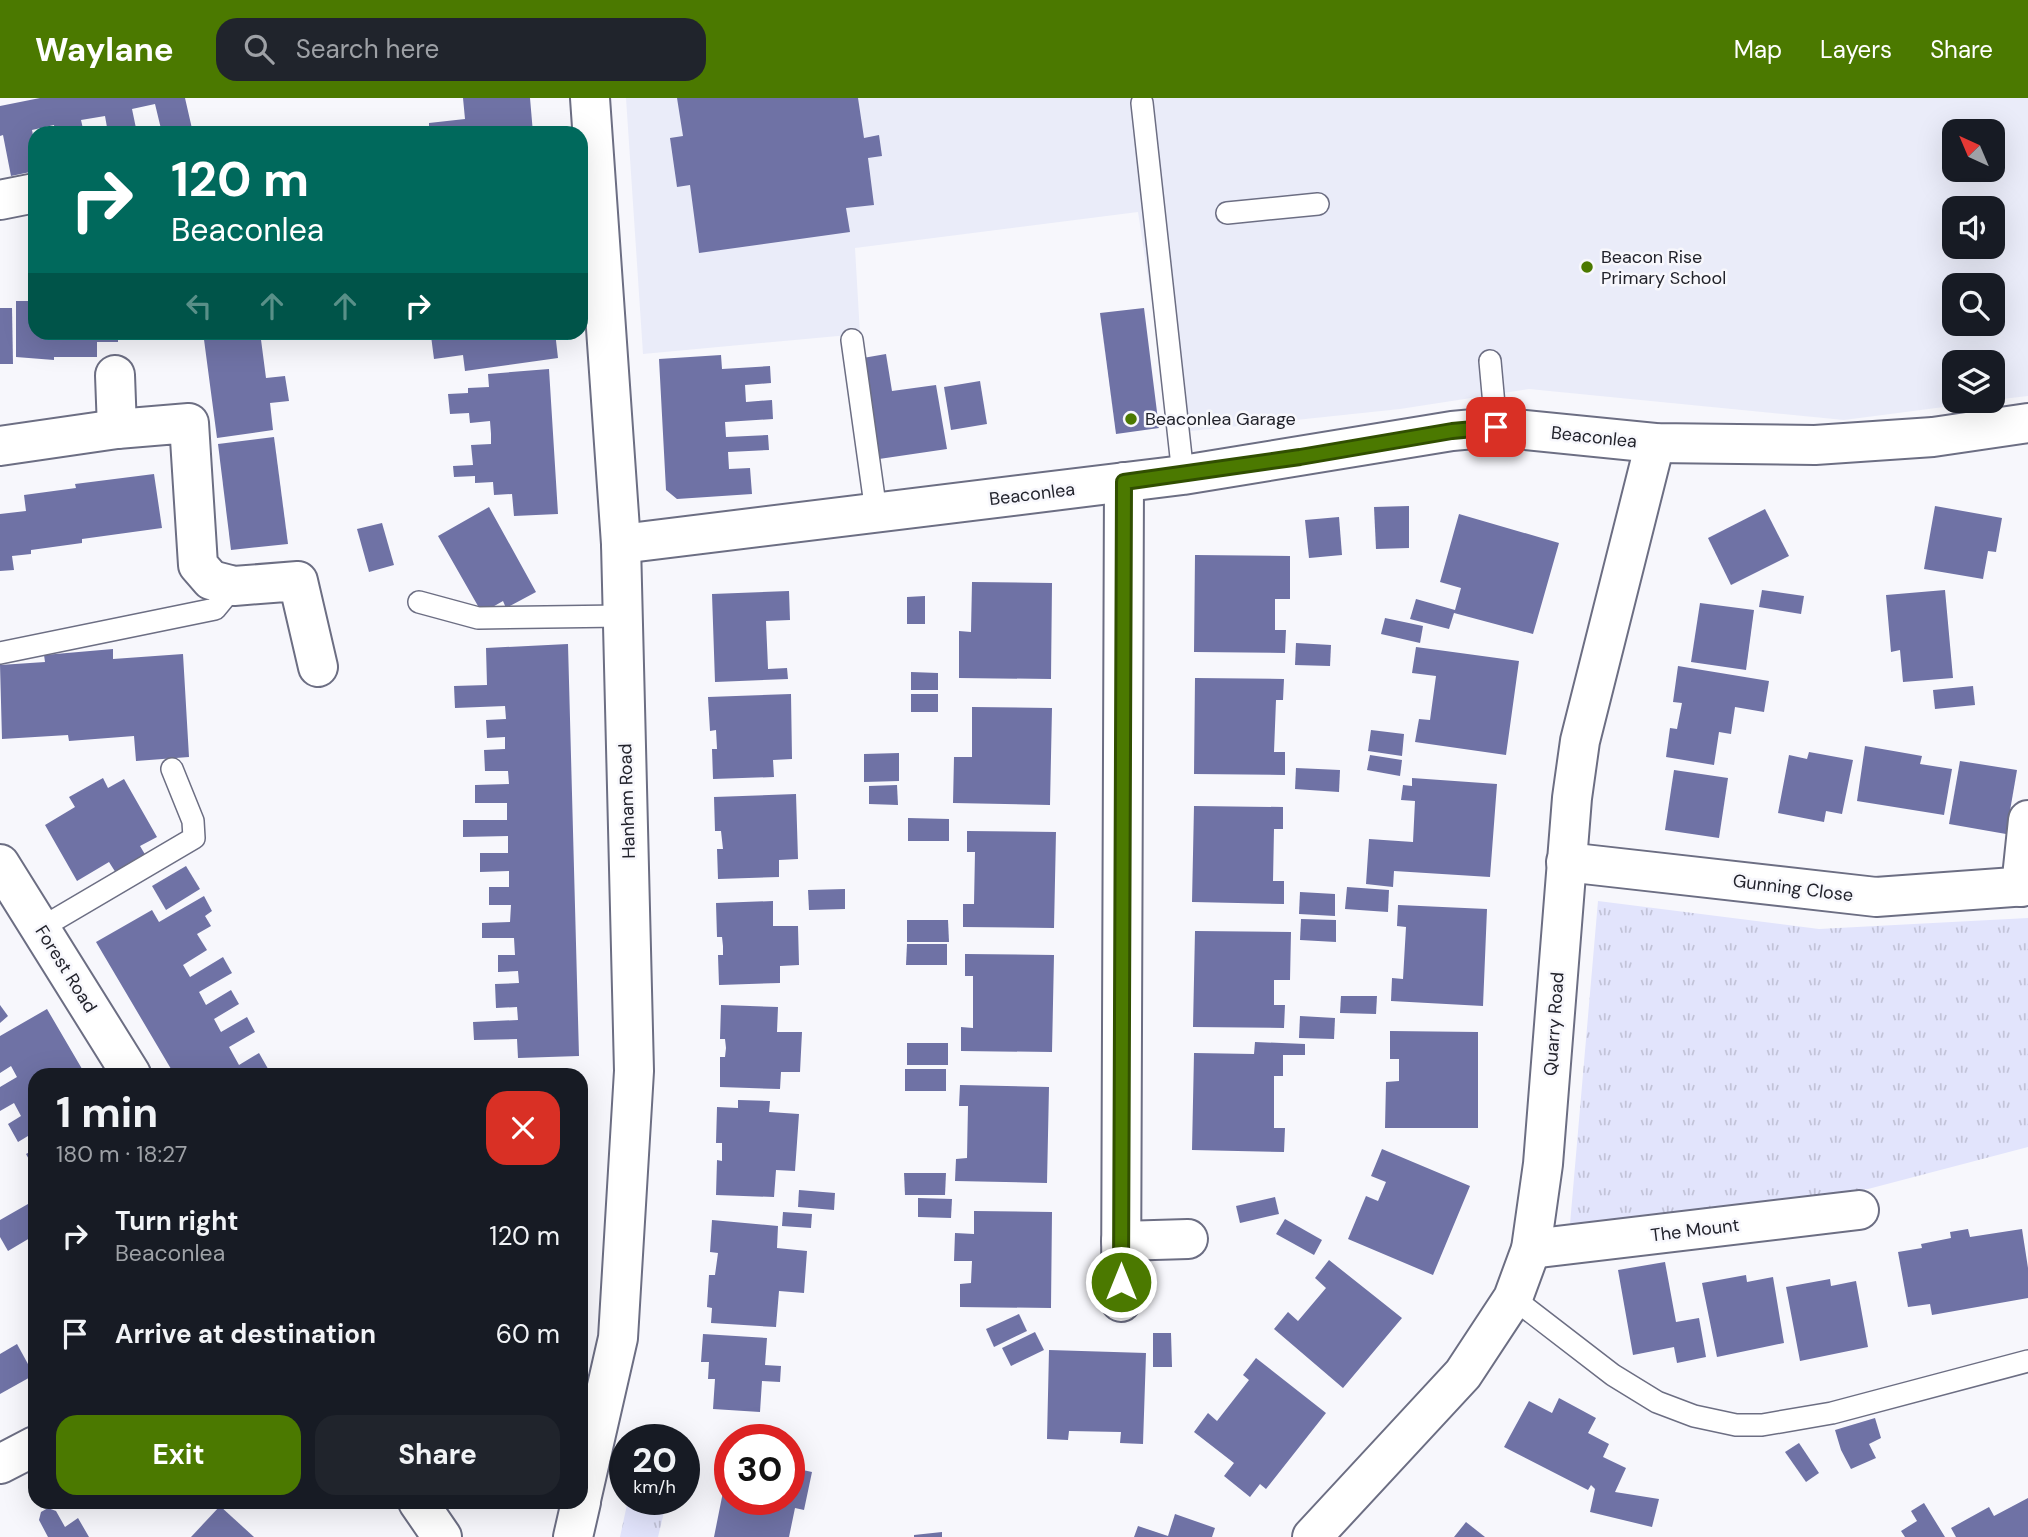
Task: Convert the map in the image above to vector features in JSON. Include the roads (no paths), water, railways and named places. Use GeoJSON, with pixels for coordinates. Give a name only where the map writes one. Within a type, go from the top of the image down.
{"type":"FeatureCollection","features":[{"type":"Feature","properties":{"kind":"street","name":"Hanham Road"},"geometry":{"type":"LineString","coordinates":[[588,1470],[618,1338],[634,1071],[621,544],[590,98]]}},
{"type":"Feature","properties":{"kind":"street"},"geometry":{"type":"LineString","coordinates":[[0,200],[28,194]]}},
{"type":"Feature","properties":{"kind":"street"},"geometry":{"type":"LineString","coordinates":[[115,375],[117,429]]}},
{"type":"Feature","properties":{"kind":"street"},"geometry":{"type":"LineString","coordinates":[[0,446],[117,429],[189,423],[198,565],[211,580],[234,586],[298,582],[317,667]]}},
{"type":"Feature","properties":{"kind":"street","name":"Beaconlea"},"geometry":{"type":"LineString","coordinates":[[621,544],[1183,475],[1452,431],[1496,427],[1655,443],[1815,446],[1933,437],[2028,423]]}},
{"type":"Feature","properties":{"kind":"street","name":"Quarry Road"},"geometry":{"type":"LineString","coordinates":[[1312,1537],[1463,1374],[1513,1298],[1531,1249],[1543,1164],[1566,862],[1580,741],[1655,443]]}},
{"type":"Feature","properties":{"kind":"street"},"geometry":{"type":"LineString","coordinates":[[1121,1302],[1124,482]]}},
{"type":"Feature","properties":{"kind":"street","name":"Gunning Close"},"geometry":{"type":"LineString","coordinates":[[1566,862],[1876,897],[2025,887],[2028,820]]}},
{"type":"Feature","properties":{"kind":"street","name":"Forest Road"},"geometry":{"type":"LineString","coordinates":[[0,864],[127,1068]]}},
{"type":"Feature","properties":{"kind":"street","name":"The Mount"},"geometry":{"type":"LineString","coordinates":[[1531,1249],[1858,1210]]}},
{"type":"Feature","properties":{"kind":"street"},"geometry":{"type":"LineString","coordinates":[[1121,1241],[1188,1239]]}},
{"type":"Feature","properties":{"kind":"street"},"geometry":{"type":"LineString","coordinates":[[0,1464],[28,1450]]}},
{"type":"Feature","properties":{"kind":"street"},"geometry":{"type":"LineString","coordinates":[[423,1509],[442,1537]]}},
{"type":"Feature","properties":{"kind":"street","name":"Hanham Road"},"geometry":{"type":"LineString","coordinates":[[573,1537],[579,1509]]}},
{"type":"Feature","properties":{"kind":"lane"},"geometry":{"type":"LineString","coordinates":[[1142,103],[1183,475]]}},
{"type":"Feature","properties":{"kind":"lane"},"geometry":{"type":"LineString","coordinates":[[1227,213],[1318,204]]}},
{"type":"Feature","properties":{"kind":"lane"},"geometry":{"type":"LineString","coordinates":[[852,340],[876,512]]}},
{"type":"Feature","properties":{"kind":"lane"},"geometry":{"type":"LineString","coordinates":[[1490,361],[1496,427]]}},
{"type":"Feature","properties":{"kind":"lane"},"geometry":{"type":"LineString","coordinates":[[0,653],[215,609],[234,586]]}},
{"type":"Feature","properties":{"kind":"lane"},"geometry":{"type":"LineString","coordinates":[[419,602],[478,618],[622,615]]}},
{"type":"Feature","properties":{"kind":"lane"},"geometry":{"type":"LineString","coordinates":[[41,928],[194,838],[193,821],[173,769]]}},
{"type":"Feature","properties":{"kind":"lane"},"geometry":{"type":"LineString","coordinates":[[1513,1298],[1613,1375],[1657,1402],[1694,1416],[1736,1425],[1762,1425],[1832,1413],[2028,1361]]}},
{"type":"Feature","properties":{"kind":"place","name":"Beacon Rise Primary School"},"geometry":{"type":"Point","coordinates":[1587,267]}},
{"type":"Feature","properties":{"kind":"place","name":"Beaconlea Garage"},"geometry":{"type":"Point","coordinates":[1131,419]}}]}
